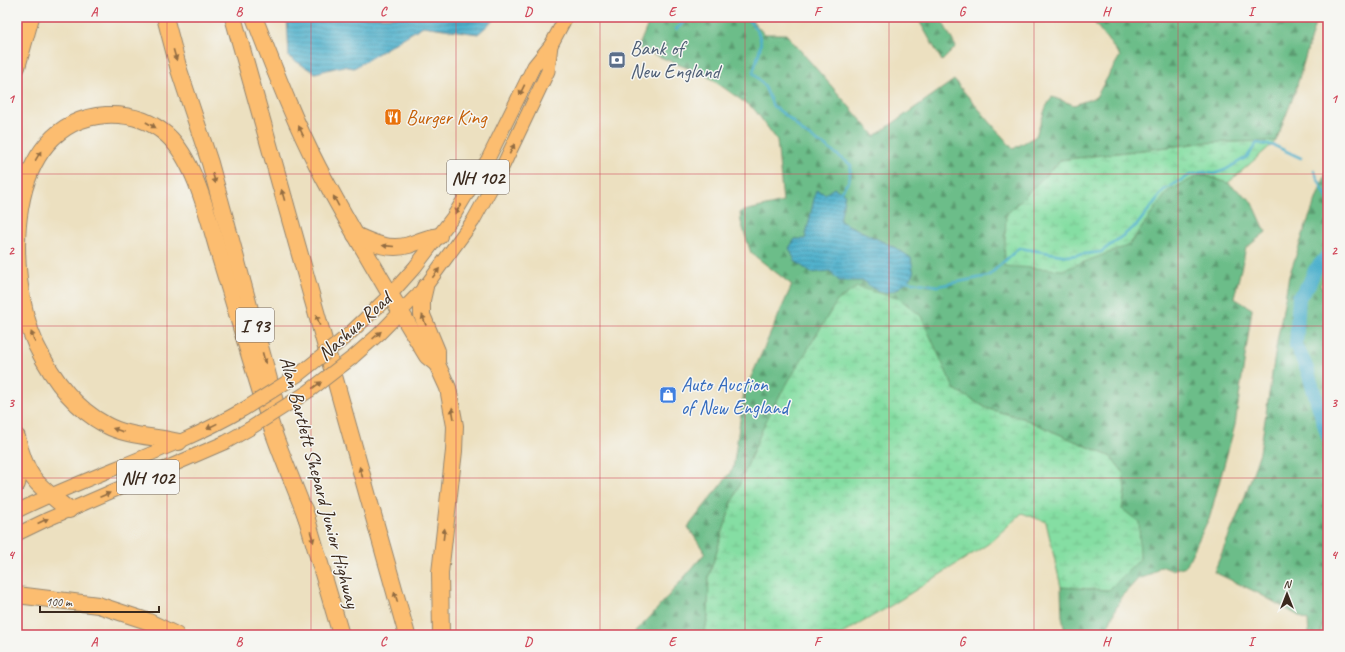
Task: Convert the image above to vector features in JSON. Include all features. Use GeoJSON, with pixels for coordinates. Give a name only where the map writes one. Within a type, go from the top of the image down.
{"type":"FeatureCollection","features":[{"type":"Feature","properties":{"kind":"highway"},"geometry":{"type":"LineString","coordinates":[[17,67],[31,17]]}},
{"type":"Feature","properties":{"kind":"highway","name":"Alan Bartlett Shepard Junior Highway"},"geometry":{"type":"LineString","coordinates":[[164,17],[179,70],[210,163],[307,519],[341,635]]}},
{"type":"Feature","properties":{"kind":"highway","name":"Alan Bartlett Shepard Junior Highway"},"geometry":{"type":"LineString","coordinates":[[233,17],[406,635]]}},
{"type":"Feature","properties":{"kind":"highway"},"geometry":{"type":"LineString","coordinates":[[254,17],[300,128],[318,166],[355,235],[390,295],[427,356],[438,364]]}},
{"type":"Feature","properties":{"kind":"highway"},"geometry":{"type":"LineString","coordinates":[[179,442],[118,431],[85,411],[67,396],[53,375],[36,344],[29,325],[24,306],[18,252],[18,225],[24,189],[33,165],[51,138],[73,123],[87,118],[121,115],[143,121],[167,136],[179,150],[188,166],[210,227],[274,432],[307,519]]}},
{"type":"Feature","properties":{"kind":"highway"},"geometry":{"type":"LineString","coordinates":[[355,235],[376,244],[392,247],[410,244],[422,238],[439,236]]}},
{"type":"Feature","properties":{"kind":"highway"},"geometry":{"type":"LineString","coordinates":[[425,287],[421,309],[437,351],[438,364],[448,388],[455,426],[454,452],[440,573],[441,635]]}},
{"type":"Feature","properties":{"kind":"highway"},"geometry":{"type":"LineString","coordinates":[[17,437],[22,458],[32,478],[69,510]]}},
{"type":"Feature","properties":{"kind":"highway"},"geometry":{"type":"LineString","coordinates":[[17,484],[22,458]]}},
{"type":"Feature","properties":{"kind":"highway"},"geometry":{"type":"LineString","coordinates":[[17,595],[98,605],[147,621],[176,635]]}},
{"type":"Feature","properties":{"kind":"main road","name":"Nashua Road"},"geometry":{"type":"LineString","coordinates":[[17,511],[50,495],[179,442],[244,409],[298,375],[347,336],[390,295],[439,236],[466,196],[488,159],[534,66],[552,45],[566,17]]}},
{"type":"Feature","properties":{"kind":"main road","name":"Nashua Road"},"geometry":{"type":"LineString","coordinates":[[17,534],[226,442],[309,391],[353,357],[401,313],[425,287],[473,221],[501,170],[548,71],[552,45]]}},
{"type":"Feature","properties":{"kind":"green space"},"geometry":{"type":"Polygon","coordinates":[[[651,17],[749,17],[764,34],[786,34],[875,136],[954,80],[1013,149],[1036,136],[1046,107],[1052,97],[1074,105],[1096,97],[1120,56],[1090,17],[1317,17],[1295,92],[1276,141],[1201,143],[1061,160],[1129,245],[1168,191],[1202,174],[1228,183],[1252,201],[1266,232],[1246,248],[1234,298],[1252,309],[1235,425],[1210,516],[1186,566],[1171,570],[1161,566],[1150,575],[1138,579],[1121,597],[1104,635],[1066,635],[1062,617],[1061,587],[1109,590],[1125,492],[1123,472],[1111,457],[1022,418],[988,409],[953,389],[921,316],[796,370],[780,395],[732,503],[709,576],[708,618],[704,634],[675,630],[666,635],[632,635],[652,615],[705,553],[688,527],[733,469],[744,393],[792,285],[751,253],[741,222],[740,212],[783,202],[777,140],[754,109],[707,76],[638,48],[651,17]]]}},
{"type":"Feature","properties":{"kind":"green space"},"geometry":{"type":"Polygon","coordinates":[[[917,17],[940,17],[956,47],[942,61],[917,17]]]}},
{"type":"Feature","properties":{"kind":"green space"},"geometry":{"type":"Polygon","coordinates":[[[1276,141],[1228,183],[1202,174],[1168,191],[1129,245],[1063,270],[1004,266],[1006,215],[1061,160],[1201,143],[1276,141]]]}},
{"type":"Feature","properties":{"kind":"green space"},"geometry":{"type":"Polygon","coordinates":[[[1328,168],[1328,277],[1320,285],[1328,295],[1328,598],[1320,635],[1309,635],[1308,621],[1258,593],[1214,572],[1243,502],[1260,452],[1289,276],[1328,168]]]}},
{"type":"Feature","properties":{"kind":"green space"},"geometry":{"type":"Polygon","coordinates":[[[857,287],[900,299],[921,316],[954,389],[988,409],[1022,418],[1111,457],[1123,472],[1125,492],[1122,509],[1139,522],[1140,559],[1109,590],[1061,587],[1046,522],[1022,513],[988,544],[892,605],[840,635],[704,635],[708,618],[709,576],[732,503],[765,423],[780,395],[837,301],[857,287]]]}},
{"type":"Feature","properties":{"kind":"green space"},"geometry":{"type":"Polygon","coordinates":[[[1328,598],[1328,635],[1320,635],[1328,598]]]}},
{"type":"Feature","properties":{"kind":"water"},"geometry":{"type":"Polygon","coordinates":[[[287,17],[497,17],[478,34],[423,26],[354,68],[343,66],[315,73],[289,57],[287,17]]]}},
{"type":"Feature","properties":{"kind":"water"},"geometry":{"type":"Polygon","coordinates":[[[834,188],[845,194],[840,221],[898,249],[911,258],[914,274],[902,286],[890,292],[878,291],[864,281],[839,281],[830,271],[811,273],[795,261],[789,248],[795,239],[805,239],[816,190],[825,194],[834,188]]]}},
{"type":"Feature","properties":{"kind":"waterway"},"geometry":{"type":"LineString","coordinates":[[676,29],[691,17]]}},
{"type":"Feature","properties":{"kind":"waterway"},"geometry":{"type":"LineString","coordinates":[[745,17],[757,31],[761,43],[753,73],[764,85],[773,106],[789,118],[804,133],[851,165],[849,181],[839,194]]}},
{"type":"Feature","properties":{"kind":"waterway"},"geometry":{"type":"LineString","coordinates":[[905,281],[938,286],[988,276],[1019,248],[1068,256],[1101,252],[1137,225],[1164,190],[1190,175],[1203,172],[1214,174],[1225,170],[1247,157],[1257,143],[1275,146],[1301,158]]}},
{"type":"Feature","properties":{"kind":"waterway"},"geometry":{"type":"LineString","coordinates":[[1314,171],[1328,200]]}},
{"type":"Feature","properties":{"kind":"waterway"},"geometry":{"type":"LineString","coordinates":[[1328,255],[1315,270],[1309,284],[1299,297],[1296,345],[1307,369],[1328,437]]}},
{"type":"Feature","properties":{"kind":"place","name":"Bank of New England"},"geometry":{"type":"Point","coordinates":[617,60]}},
{"type":"Feature","properties":{"kind":"place","name":"Burger King"},"geometry":{"type":"Point","coordinates":[393,117]}},
{"type":"Feature","properties":{"kind":"place","name":"Auto Auction of New England"},"geometry":{"type":"Point","coordinates":[668,395]}}]}
